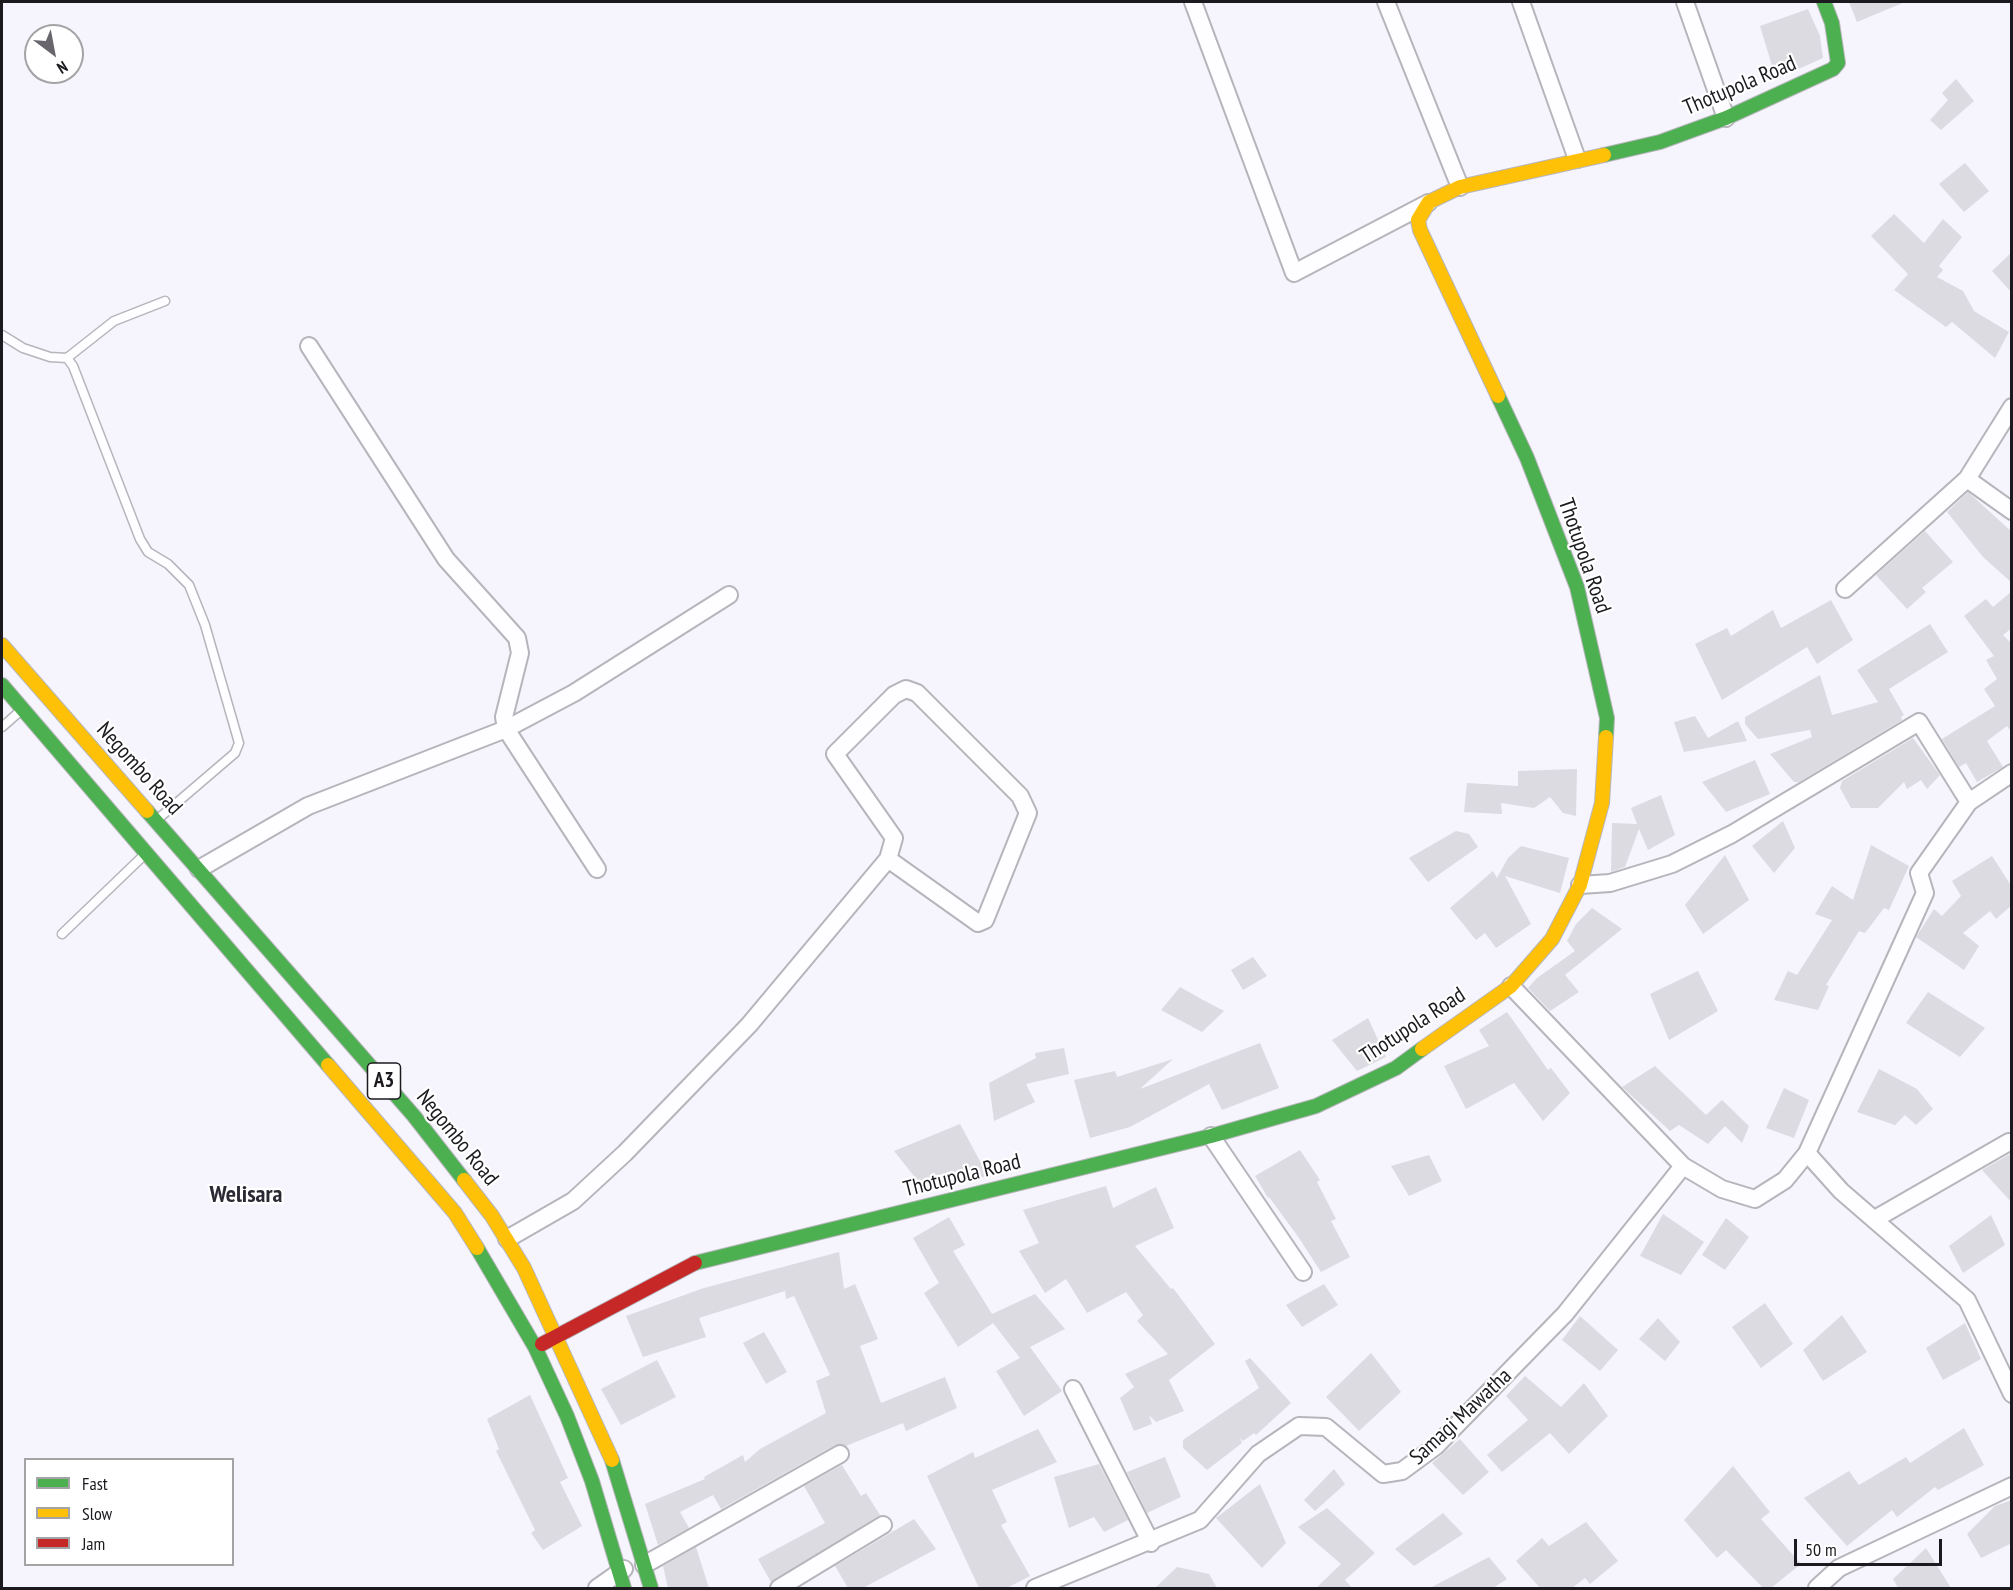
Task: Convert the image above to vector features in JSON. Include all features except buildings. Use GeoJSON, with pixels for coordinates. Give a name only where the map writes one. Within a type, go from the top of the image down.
{"type":"FeatureCollection","features":[{"type":"Feature","properties":{"kind":"main road","name":"Thotupola Road"},"geometry":{"type":"LineString","coordinates":[[535,1347],[691,1264],[1211,1136],[1316,1106],[1396,1068],[1511,986],[1552,939],[1580,885],[1602,803],[1607,718],[1577,587],[1527,458],[1420,230],[1418,220],[1429,202],[1460,187],[1660,142],[1726,117],[1833,69],[1838,63],[1832,23],[1824,2]]}},
{"type":"Feature","properties":{"kind":"main road","name":"Negombo Road"},"geometry":{"type":"LineString","coordinates":[[2,645],[414,1116],[492,1216],[524,1268],[558,1335],[616,1470],[651,1588]]}},
{"type":"Feature","properties":{"kind":"main road","name":"A3"},"geometry":{"type":"LineString","coordinates":[[2,685],[455,1213],[494,1273],[535,1347],[567,1416],[592,1481],[624,1588]]}},
{"type":"Feature","properties":{"kind":"street"},"geometry":{"type":"LineString","coordinates":[[1193,2],[1294,273],[1429,202]]}},
{"type":"Feature","properties":{"kind":"street"},"geometry":{"type":"LineString","coordinates":[[1386,2],[1460,187]]}},
{"type":"Feature","properties":{"kind":"street"},"geometry":{"type":"LineString","coordinates":[[1521,2],[1577,159]]}},
{"type":"Feature","properties":{"kind":"street"},"geometry":{"type":"LineString","coordinates":[[1685,2],[1726,117]]}},
{"type":"Feature","properties":{"kind":"street"},"geometry":{"type":"LineString","coordinates":[[309,346],[447,559],[517,638],[519,653],[504,717],[506,729],[597,869]]}},
{"type":"Feature","properties":{"kind":"street"},"geometry":{"type":"LineString","coordinates":[[1845,590],[1966,479],[2012,407]]}},
{"type":"Feature","properties":{"kind":"street"},"geometry":{"type":"LineString","coordinates":[[1966,479],[2012,511]]}},
{"type":"Feature","properties":{"kind":"street"},"geometry":{"type":"LineString","coordinates":[[199,869],[308,806],[506,729],[574,693],[729,595]]}},
{"type":"Feature","properties":{"kind":"street"},"geometry":{"type":"LineString","coordinates":[[507,1239],[573,1201],[625,1153],[748,1025],[888,859],[894,838],[835,754],[894,695],[906,689],[917,693],[1020,796],[1028,813],[985,920],[978,922],[888,859]]}},
{"type":"Feature","properties":{"kind":"street"},"geometry":{"type":"LineString","coordinates":[[1580,885],[1610,883],[1672,864],[1732,834],[1919,722],[1969,802]]}},
{"type":"Feature","properties":{"kind":"street"},"geometry":{"type":"LineString","coordinates":[[1511,986],[1683,1166],[1722,1189],[1755,1199],[1785,1180],[1807,1153],[1925,893],[1919,873],[1969,802],[2012,773]]}},
{"type":"Feature","properties":{"kind":"street"},"geometry":{"type":"LineString","coordinates":[[1211,1136],[1303,1272]]}},
{"type":"Feature","properties":{"kind":"street"},"geometry":{"type":"LineString","coordinates":[[1875,1219],[2010,1142]]}},
{"type":"Feature","properties":{"kind":"street"},"geometry":{"type":"LineString","coordinates":[[1807,1153],[1841,1191],[1967,1300],[2012,1394]]}},
{"type":"Feature","properties":{"kind":"street","name":"Samagi Mawatha"},"geometry":{"type":"LineString","coordinates":[[1035,1588],[1151,1543],[1200,1520],[1258,1454],[1299,1426],[1326,1428],[1383,1474],[1402,1471],[1436,1446],[1565,1314],[1683,1166]]}},
{"type":"Feature","properties":{"kind":"street"},"geometry":{"type":"LineString","coordinates":[[1073,1389],[1151,1543]]}},
{"type":"Feature","properties":{"kind":"street"},"geometry":{"type":"LineString","coordinates":[[597,1588],[619,1572],[840,1454]]}},
{"type":"Feature","properties":{"kind":"street"},"geometry":{"type":"LineString","coordinates":[[1822,1587],[1839,1568],[2012,1486]]}},
{"type":"Feature","properties":{"kind":"street"},"geometry":{"type":"LineString","coordinates":[[779,1588],[883,1525]]}},
{"type":"Feature","properties":{"kind":"lane"},"geometry":{"type":"LineString","coordinates":[[2,335],[23,348],[50,357],[67,358],[114,321],[165,301]]}},
{"type":"Feature","properties":{"kind":"lane"},"geometry":{"type":"LineString","coordinates":[[67,358],[73,366],[140,539],[148,552],[168,564],[189,585],[205,625],[238,736],[235,753],[157,820]]}},
{"type":"Feature","properties":{"kind":"lane"},"geometry":{"type":"LineString","coordinates":[[2,727],[23,709]]}},
{"type":"Feature","properties":{"kind":"lane"},"geometry":{"type":"LineString","coordinates":[[62,934],[146,853]]}},
{"type":"Feature","properties":{"kind":"traffic: fast"},"geometry":{"type":"LineString","coordinates":[[1604,155],[1660,142],[1726,118],[1833,69],[1838,63],[1832,23],[1824,2]]}},
{"type":"Feature","properties":{"kind":"traffic: fast"},"geometry":{"type":"LineString","coordinates":[[1498,396],[1527,458],[1577,587],[1607,718],[1606,737]]}},
{"type":"Feature","properties":{"kind":"traffic: fast"},"geometry":{"type":"LineString","coordinates":[[2,685],[328,1065]]}},
{"type":"Feature","properties":{"kind":"traffic: fast"},"geometry":{"type":"LineString","coordinates":[[147,811],[414,1116],[464,1180]]}},
{"type":"Feature","properties":{"kind":"traffic: fast"},"geometry":{"type":"LineString","coordinates":[[695,1263],[1211,1136],[1316,1106],[1396,1068],[1422,1049]]}},
{"type":"Feature","properties":{"kind":"traffic: fast"},"geometry":{"type":"LineString","coordinates":[[477,1248],[535,1347],[567,1416],[592,1481],[624,1588]]}},
{"type":"Feature","properties":{"kind":"traffic: fast"},"geometry":{"type":"LineString","coordinates":[[612,1460],[651,1588]]}},
{"type":"Feature","properties":{"kind":"traffic: slow"},"geometry":{"type":"LineString","coordinates":[[1498,396],[1420,230],[1418,220],[1429,202],[1460,187],[1604,155]]}},
{"type":"Feature","properties":{"kind":"traffic: slow"},"geometry":{"type":"LineString","coordinates":[[2,645],[147,811]]}},
{"type":"Feature","properties":{"kind":"traffic: slow"},"geometry":{"type":"LineString","coordinates":[[1422,1049],[1511,986],[1552,939],[1580,885],[1602,803],[1606,737]]}},
{"type":"Feature","properties":{"kind":"traffic: slow"},"geometry":{"type":"LineString","coordinates":[[328,1065],[455,1213],[477,1248]]}},
{"type":"Feature","properties":{"kind":"traffic: slow"},"geometry":{"type":"LineString","coordinates":[[464,1180],[492,1216],[524,1268],[612,1460]]}},
{"type":"Feature","properties":{"kind":"traffic: jam"},"geometry":{"type":"LineString","coordinates":[[542,1344],[695,1263]]}},
{"type":"Feature","properties":{"kind":"district","name":"Welisara"},"geometry":{"type":"Point","coordinates":[246,1195]}}]}
